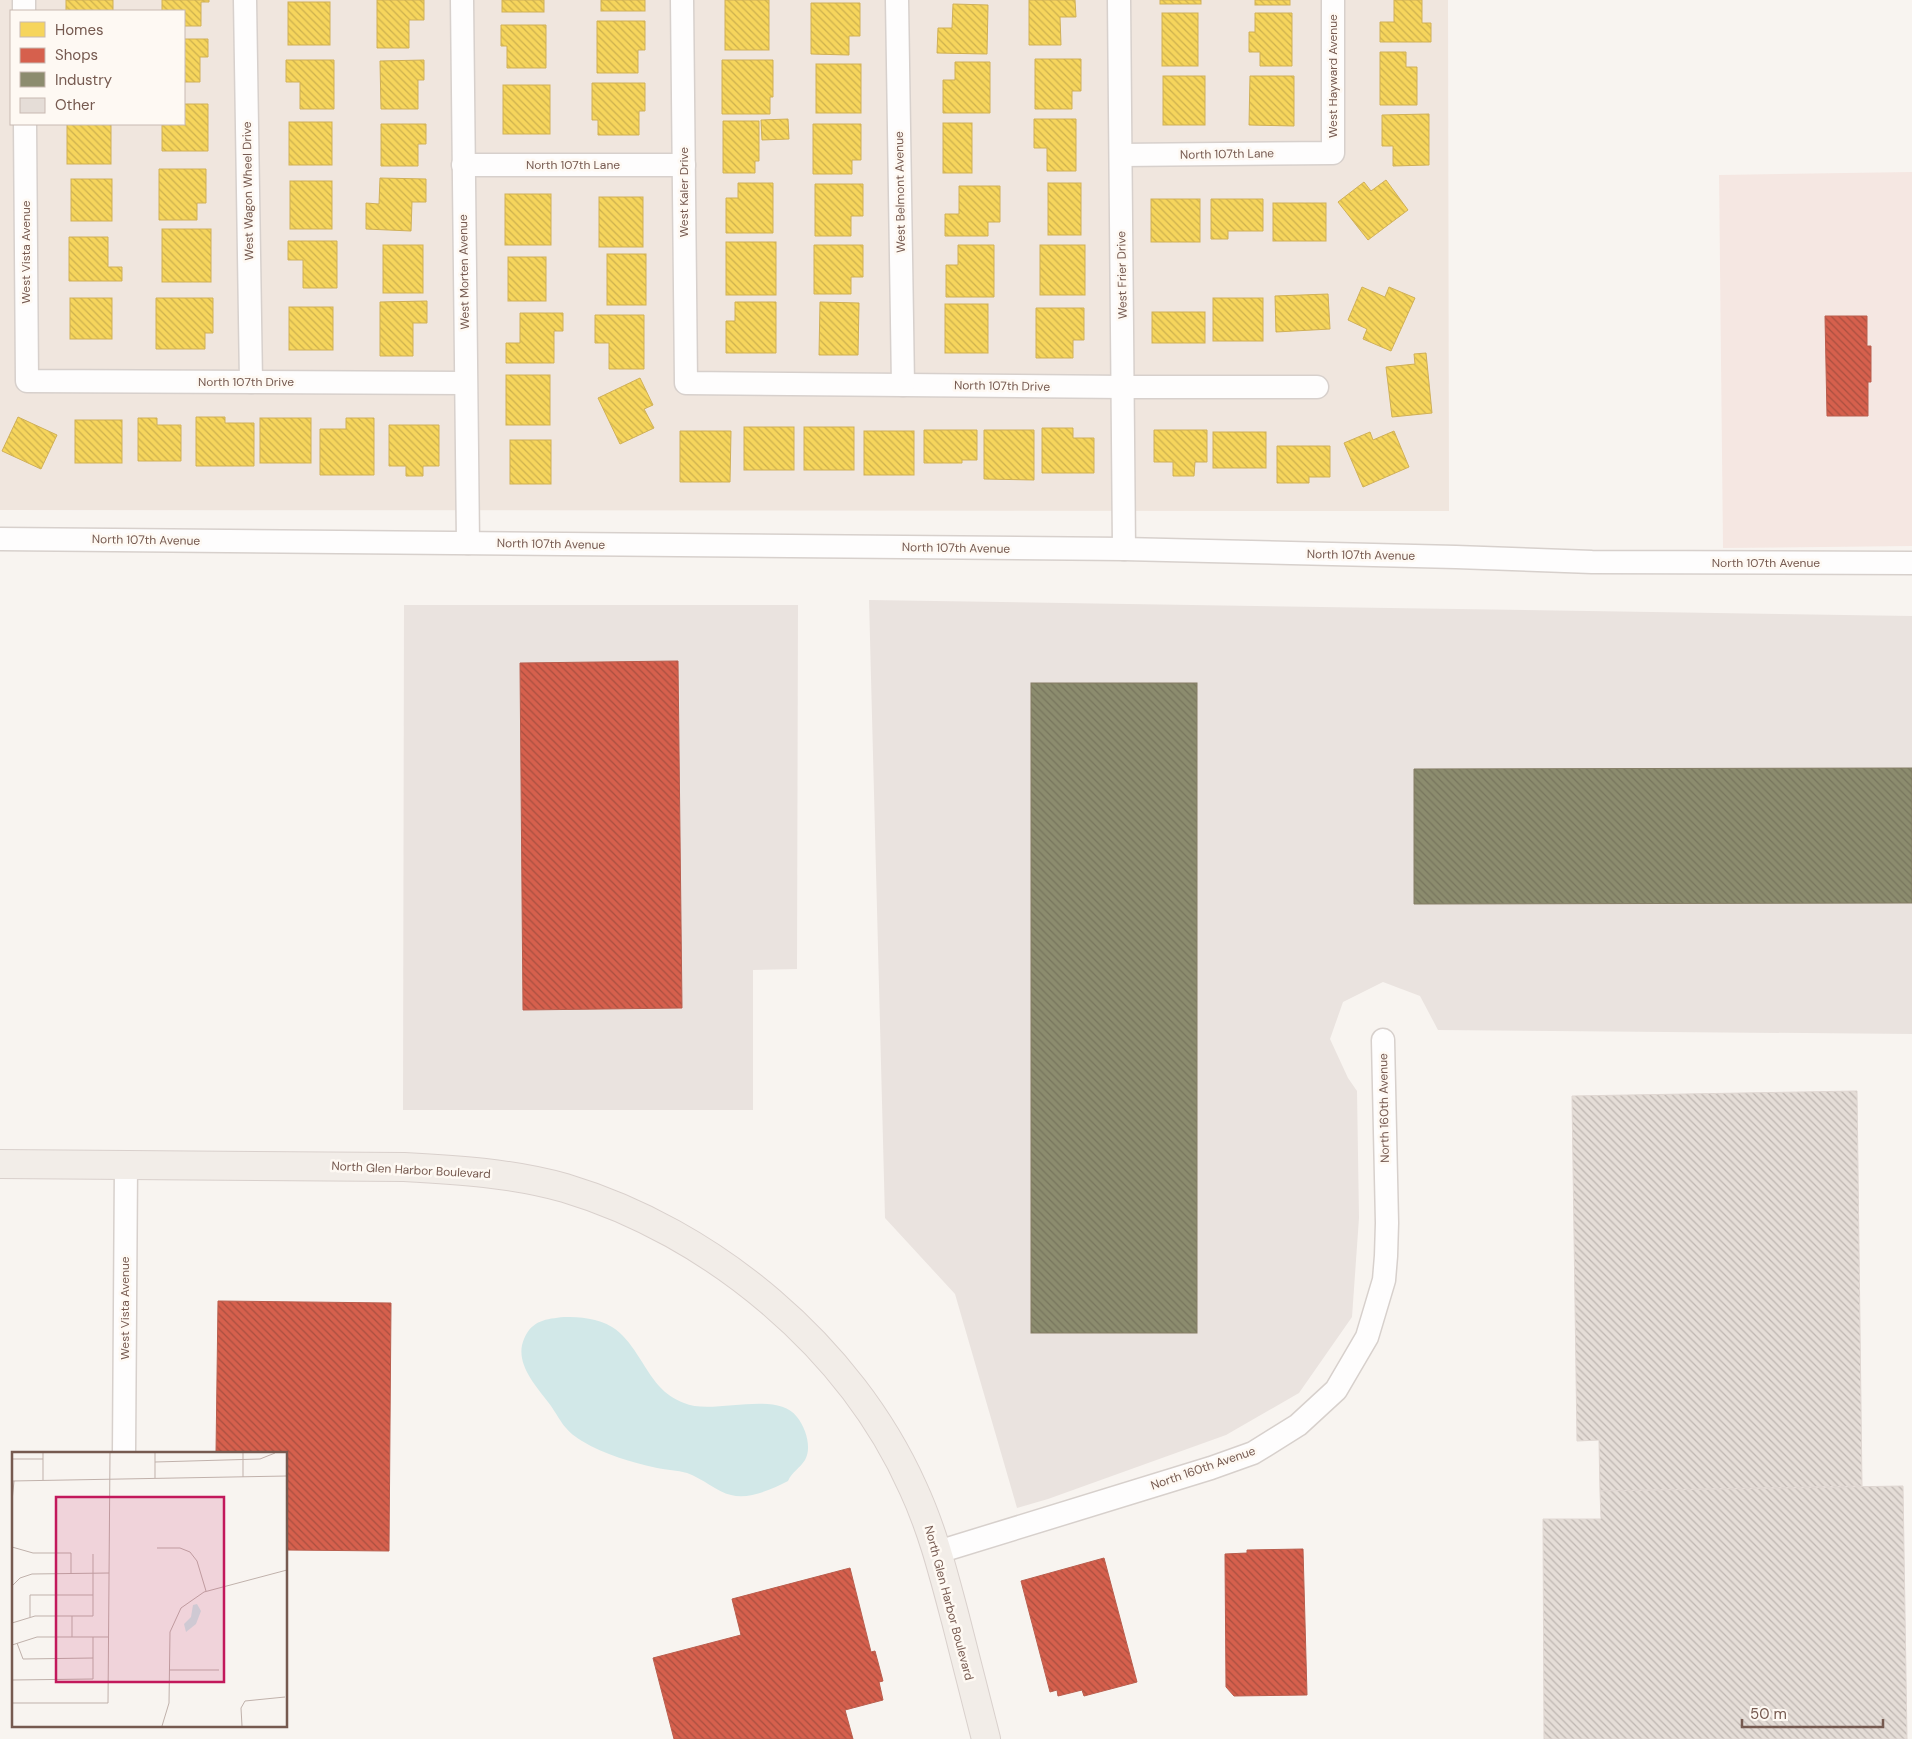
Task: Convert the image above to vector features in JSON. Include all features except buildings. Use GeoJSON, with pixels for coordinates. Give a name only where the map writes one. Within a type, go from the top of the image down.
{"type":"FeatureCollection","features":[{"type":"Feature","properties":{"kind":"main road","name":"North Glen Harbor Boulevard"},"geometry":{"type":"LineString","coordinates":[[0,1164],[334,1166],[464,1170],[514,1176],[564,1188],[614,1205],[659,1227],[711,1257],[763,1296],[825,1353],[869,1411],[895,1451],[913,1488],[938,1552],[986,1739]]}},
{"type":"Feature","properties":{"kind":"street","name":"West Wagon Wheel Drive"},"geometry":{"type":"LineString","coordinates":[[245,0],[250,382]]}},
{"type":"Feature","properties":{"kind":"street","name":"West Morten Avenue"},"geometry":{"type":"LineString","coordinates":[[462,0],[468,543]]}},
{"type":"Feature","properties":{"kind":"street","name":"West Kaler Drive"},"geometry":{"type":"LineString","coordinates":[[682,0],[686,383]]}},
{"type":"Feature","properties":{"kind":"street","name":"West Belmont Avenue"},"geometry":{"type":"LineString","coordinates":[[898,0],[903,385]]}},
{"type":"Feature","properties":{"kind":"street","name":"West Frier Drive"},"geometry":{"type":"LineString","coordinates":[[1119,0],[1124,549]]}},
{"type":"Feature","properties":{"kind":"street","name":"West Hayward Avenue"},"geometry":{"type":"LineString","coordinates":[[1333,0],[1333,153]]}},
{"type":"Feature","properties":{"kind":"street","name":"West Vista Avenue"},"geometry":{"type":"LineString","coordinates":[[25,125],[27,381]]}},
{"type":"Feature","properties":{"kind":"street","name":"North 107th Lane"},"geometry":{"type":"LineString","coordinates":[[1121,156],[1333,153]]}},
{"type":"Feature","properties":{"kind":"street","name":"North 107th Lane"},"geometry":{"type":"LineString","coordinates":[[463,165],[684,165]]}},
{"type":"Feature","properties":{"kind":"street","name":"North 107th Drive"},"geometry":{"type":"LineString","coordinates":[[27,381],[465,383]]}},
{"type":"Feature","properties":{"kind":"street","name":"North 107th Drive"},"geometry":{"type":"LineString","coordinates":[[686,383],[1317,387]]}},
{"type":"Feature","properties":{"kind":"street","name":"North 107th Avenue"},"geometry":{"type":"LineString","coordinates":[[0,539],[1124,549],[1592,562],[1912,563]]}},
{"type":"Feature","properties":{"kind":"street","name":"North 160th Avenue"},"geometry":{"type":"LineString","coordinates":[[938,1552],[1206,1470],[1254,1453],[1298,1425],[1336,1390],[1367,1337],[1384,1280],[1387,1223],[1383,1040]]}},
{"type":"Feature","properties":{"kind":"street","name":"West Vista Avenue"},"geometry":{"type":"LineString","coordinates":[[124,1452],[126,1164]]}},
{"type":"Feature","properties":{"kind":"shaded area"},"geometry":{"type":"Polygon","coordinates":[[[0,0],[1448,0],[1449,511],[0,510],[0,0]]]}},
{"type":"Feature","properties":{"kind":"shaded area"},"geometry":{"type":"Polygon","coordinates":[[[1912,172],[1912,546],[1723,548],[1719,175],[1912,172]]]}},
{"type":"Feature","properties":{"kind":"shaded area"},"geometry":{"type":"Polygon","coordinates":[[[869,600],[1912,616],[1912,1034],[1438,1030],[1420,996],[1383,982],[1343,1002],[1330,1039],[1348,1078],[1357,1091],[1359,1218],[1352,1317],[1299,1393],[1226,1435],[1048,1499],[1017,1508],[955,1294],[885,1218],[869,600]]]}},
{"type":"Feature","properties":{"kind":"shaded area"},"geometry":{"type":"Polygon","coordinates":[[[404,605],[798,605],[797,969],[753,970],[753,1110],[403,1110],[404,605]]]}},
{"type":"Feature","properties":{"kind":"shaded area"},"geometry":{"type":"Polygon","coordinates":[[[564,1317],[595,1320],[612,1327],[626,1339],[662,1389],[670,1396],[684,1403],[711,1407],[759,1404],[774,1405],[787,1409],[797,1417],[805,1432],[808,1450],[805,1460],[788,1481],[760,1493],[738,1496],[720,1491],[687,1473],[628,1461],[600,1450],[575,1437],[566,1428],[527,1373],[522,1356],[524,1339],[535,1324],[564,1317]]]}}]}
